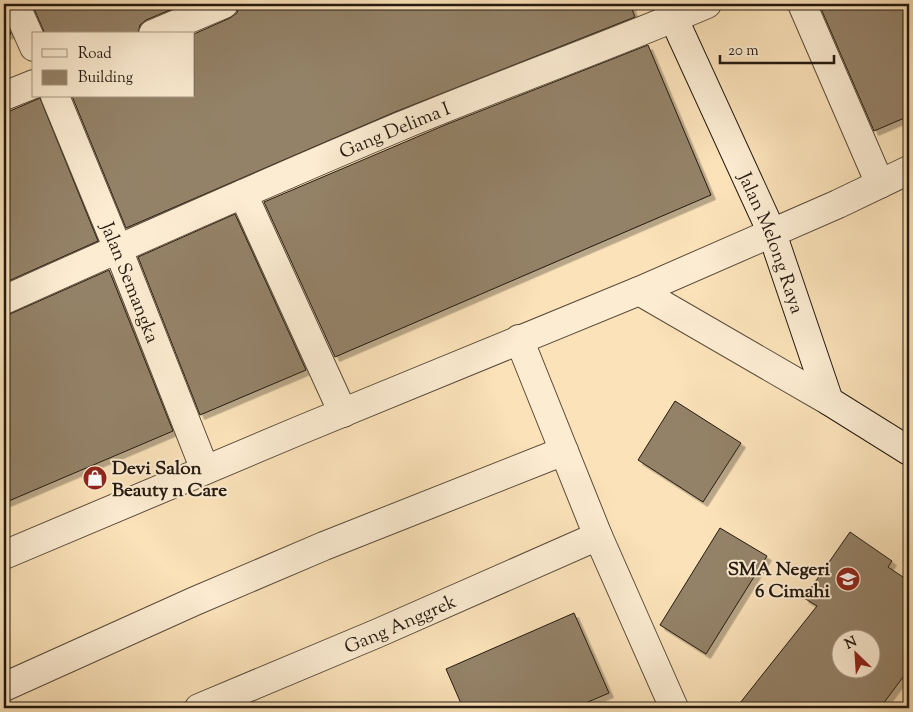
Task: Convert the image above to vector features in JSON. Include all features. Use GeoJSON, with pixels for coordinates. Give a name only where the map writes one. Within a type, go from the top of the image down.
{"type":"FeatureCollection","features":[{"type":"Feature","properties":{"kind":"street"},"geometry":{"type":"LineString","coordinates":[[15,4],[32,42]]}},
{"type":"Feature","properties":{"kind":"street"},"geometry":{"type":"LineString","coordinates":[[158,32],[224,4]]}},
{"type":"Feature","properties":{"kind":"street","name":"Gang Delima I"},"geometry":{"type":"LineString","coordinates":[[4,300],[118,248],[670,11],[707,4]]}},
{"type":"Feature","properties":{"kind":"street"},"geometry":{"type":"LineString","coordinates":[[802,4],[880,184]]}},
{"type":"Feature","properties":{"kind":"street","name":"Jalan Melong Raya"},"geometry":{"type":"LineString","coordinates":[[670,11],[772,233],[829,401]]}},
{"type":"Feature","properties":{"kind":"street"},"geometry":{"type":"LineString","coordinates":[[4,96],[32,85]]}},
{"type":"Feature","properties":{"kind":"street","name":"Jalan Semangka"},"geometry":{"type":"LineString","coordinates":[[55,98],[118,248],[205,470]]}},
{"type":"Feature","properties":{"kind":"street"},"geometry":{"type":"LineString","coordinates":[[4,555],[639,291],[909,170]]}},
{"type":"Feature","properties":{"kind":"street"},"geometry":{"type":"LineString","coordinates":[[243,194],[342,413]]}},
{"type":"Feature","properties":{"kind":"street"},"geometry":{"type":"LineString","coordinates":[[639,291],[829,401],[909,451]]}},
{"type":"Feature","properties":{"kind":"street"},"geometry":{"type":"LineString","coordinates":[[519,340],[598,536],[674,708]]}},
{"type":"Feature","properties":{"kind":"street"},"geometry":{"type":"LineString","coordinates":[[4,687],[324,546],[564,450]]}},
{"type":"Feature","properties":{"kind":"street","name":"Gang Anggrek"},"geometry":{"type":"LineString","coordinates":[[199,708],[378,633],[598,536]]}},
{"type":"Feature","properties":{"kind":"building"},"geometry":{"type":"Polygon","coordinates":[[[32,4],[184,4],[146,20],[140,25],[138,32],[44,32],[32,4]]]}},
{"type":"Feature","properties":{"kind":"building"},"geometry":{"type":"Polygon","coordinates":[[[239,4],[630,4],[635,17],[395,112],[126,228],[73,98],[195,98],[195,34],[237,13],[239,4]]]}},
{"type":"Feature","properties":{"kind":"building"},"geometry":{"type":"Polygon","coordinates":[[[819,4],[909,4],[909,116],[874,131],[819,4]]]}},
{"type":"Feature","properties":{"kind":"building"},"geometry":{"type":"Polygon","coordinates":[[[4,17],[11,34],[4,34],[4,17]]]}},
{"type":"Feature","properties":{"kind":"building"},"geometry":{"type":"Polygon","coordinates":[[[648,45],[711,195],[335,357],[264,202],[445,125],[648,45]]]}},
{"type":"Feature","properties":{"kind":"building"},"geometry":{"type":"Polygon","coordinates":[[[40,98],[98,241],[4,283],[4,111],[10,111],[40,98]]]}},
{"type":"Feature","properties":{"kind":"building"},"geometry":{"type":"Polygon","coordinates":[[[235,214],[306,370],[200,415],[138,257],[235,214]]]}},
{"type":"Feature","properties":{"kind":"building"},"geometry":{"type":"Polygon","coordinates":[[[109,270],[173,431],[4,503],[4,315],[109,270]]]}},
{"type":"Feature","properties":{"kind":"building"},"geometry":{"type":"Polygon","coordinates":[[[675,401],[741,443],[703,502],[638,460],[675,401]]]}},
{"type":"Feature","properties":{"kind":"building"},"geometry":{"type":"Polygon","coordinates":[[[720,528],[767,556],[706,654],[660,625],[720,528]]]}},
{"type":"Feature","properties":{"kind":"building"},"geometry":{"type":"Polygon","coordinates":[[[850,532],[892,561],[888,567],[909,581],[909,669],[880,708],[736,708],[817,606],[804,598],[850,532]]]}},
{"type":"Feature","properties":{"kind":"building"},"geometry":{"type":"Polygon","coordinates":[[[574,613],[609,693],[574,708],[463,708],[446,669],[574,613]]]}},
{"type":"Feature","properties":{"kind":"place","name":"Devi Salon Beauty n Care"},"geometry":{"type":"Point","coordinates":[95,478]}},
{"type":"Feature","properties":{"kind":"place","name":"SMA Negeri 6 Cimahi"},"geometry":{"type":"Point","coordinates":[848,579]}}]}
